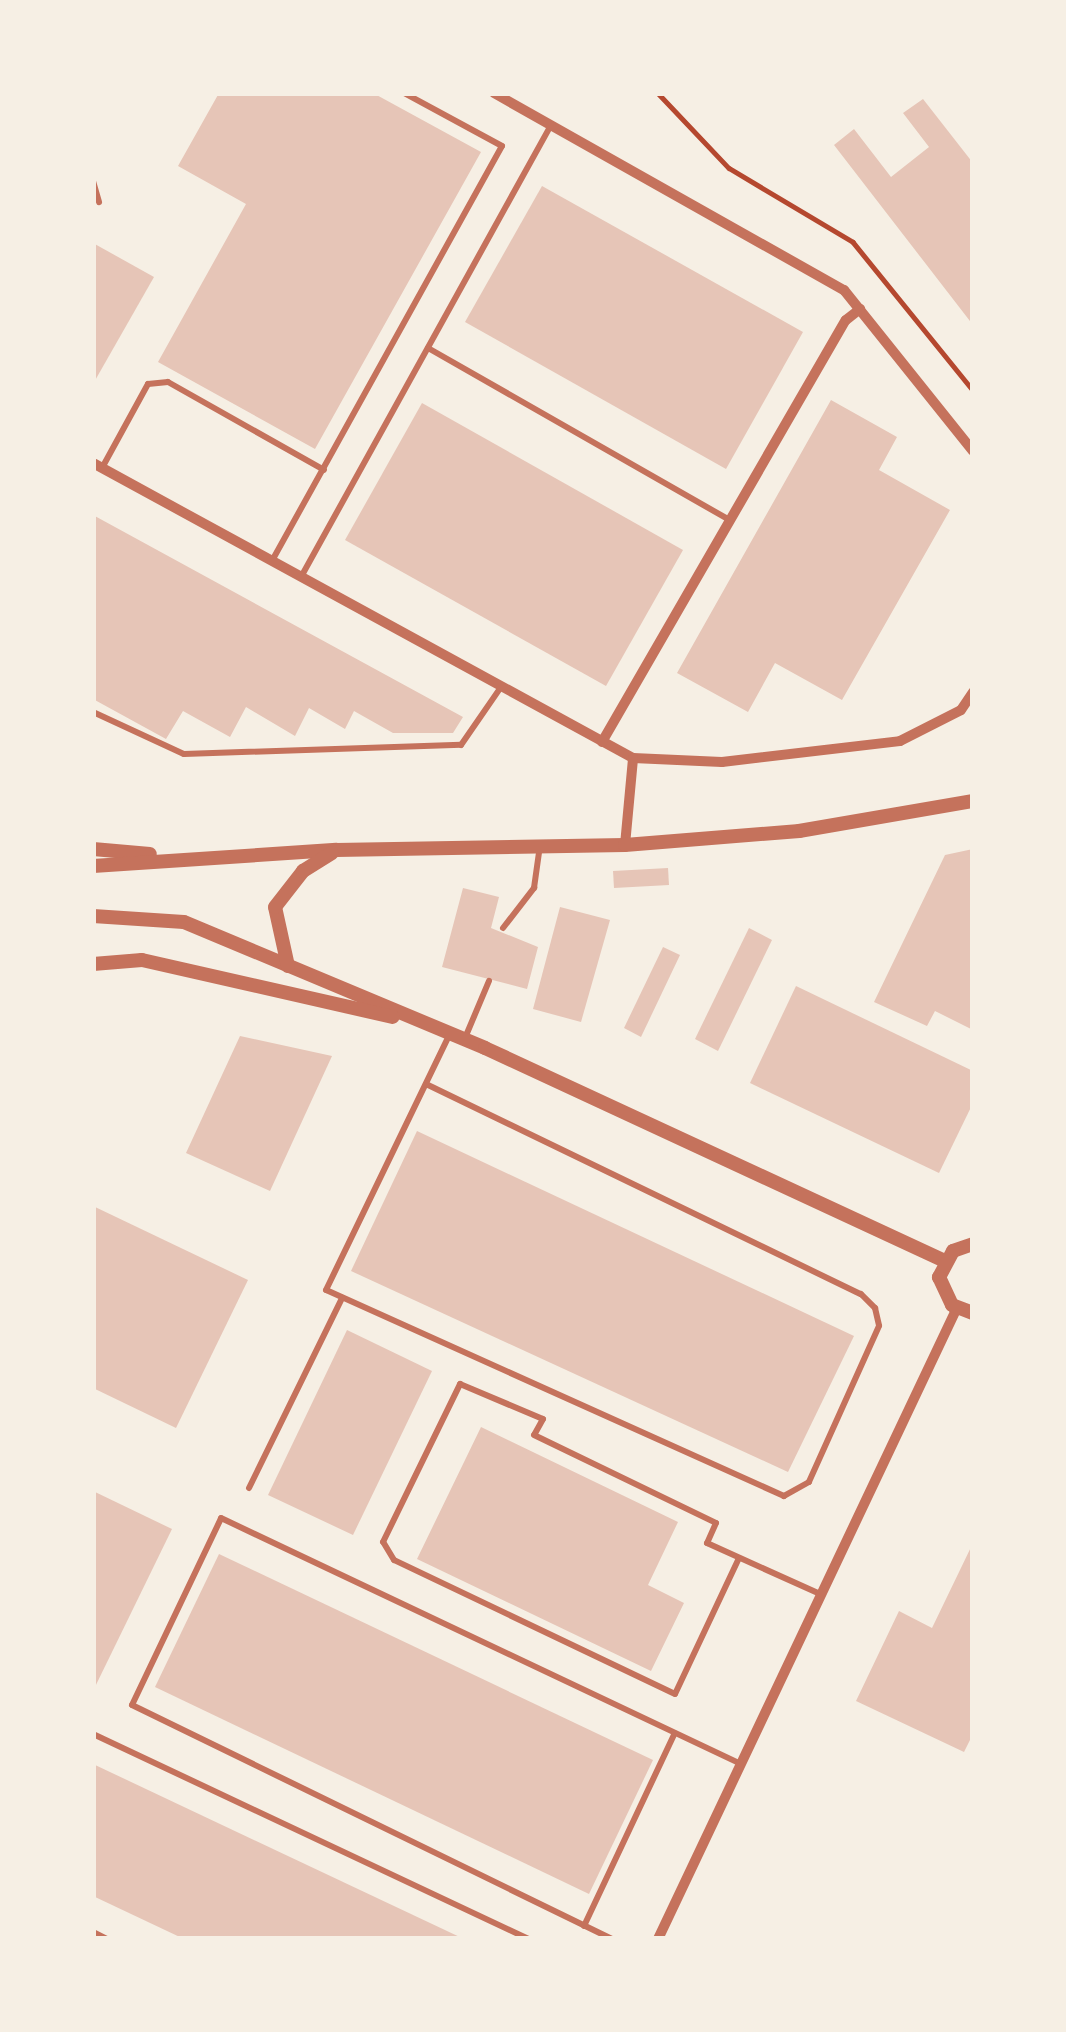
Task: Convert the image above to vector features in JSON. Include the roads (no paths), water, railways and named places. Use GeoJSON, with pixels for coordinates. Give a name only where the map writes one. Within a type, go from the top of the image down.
{"type":"FeatureCollection","features":[{"type":"Feature","properties":{"kind":"street"},"geometry":{"type":"LineString","coordinates":[[494,93],[824,278],[860,309],[973,451]]}},
{"type":"Feature","properties":{"kind":"street"},"geometry":{"type":"LineString","coordinates":[[602,742],[846,320],[860,309]]}},
{"type":"Feature","properties":{"kind":"street"},"geometry":{"type":"LineString","coordinates":[[98,466],[633,758],[722,762],[900,741],[948,718],[973,692]]}},
{"type":"Feature","properties":{"kind":"street"},"geometry":{"type":"LineString","coordinates":[[625,845],[633,758]]}},
{"type":"Feature","properties":{"kind":"street"},"geometry":{"type":"LineString","coordinates":[[93,866],[336,850],[539,851],[625,845],[799,831],[973,800]]}},
{"type":"Feature","properties":{"kind":"street"},"geometry":{"type":"LineString","coordinates":[[93,849],[191,857]]}},
{"type":"Feature","properties":{"kind":"street"},"geometry":{"type":"LineString","coordinates":[[288,966],[275,908],[303,871],[336,850]]}},
{"type":"Feature","properties":{"kind":"street"},"geometry":{"type":"LineString","coordinates":[[93,916],[184,922],[458,1036],[945,1261]]}},
{"type":"Feature","properties":{"kind":"street"},"geometry":{"type":"LineString","coordinates":[[93,964],[142,960],[422,1022]]}},
{"type":"Feature","properties":{"kind":"street"},"geometry":{"type":"LineString","coordinates":[[973,1244],[945,1261],[940,1288],[957,1308],[973,1313]]}},
{"type":"Feature","properties":{"kind":"street"},"geometry":{"type":"LineString","coordinates":[[658,1939],[825,1597],[957,1308]]}},
{"type":"Feature","properties":{"kind":"lane"},"geometry":{"type":"LineString","coordinates":[[272,561],[502,146],[404,93]]}},
{"type":"Feature","properties":{"kind":"lane"},"geometry":{"type":"LineString","coordinates":[[301,577],[551,125]]}},
{"type":"Feature","properties":{"kind":"lane"},"geometry":{"type":"LineString","coordinates":[[93,181],[99,202]]}},
{"type":"Feature","properties":{"kind":"lane"},"geometry":{"type":"LineString","coordinates":[[428,348],[730,520]]}},
{"type":"Feature","properties":{"kind":"lane"},"geometry":{"type":"LineString","coordinates":[[98,466],[148,384],[168,382],[324,470]]}},
{"type":"Feature","properties":{"kind":"lane"},"geometry":{"type":"LineString","coordinates":[[93,712],[162,751],[184,754],[460,745],[501,687]]}},
{"type":"Feature","properties":{"kind":"lane"},"geometry":{"type":"LineString","coordinates":[[503,928],[535,888],[539,851]]}},
{"type":"Feature","properties":{"kind":"lane"},"geometry":{"type":"LineString","coordinates":[[426,1084],[861,1294],[879,1326],[809,1482],[784,1496],[326,1290],[426,1084],[489,981]]}},
{"type":"Feature","properties":{"kind":"lane"},"geometry":{"type":"LineString","coordinates":[[248,1488],[342,1298]]}},
{"type":"Feature","properties":{"kind":"lane"},"geometry":{"type":"LineString","coordinates":[[739,1558],[674,1694],[394,1560],[383,1542],[460,1384],[543,1419],[534,1435],[716,1523],[707,1543],[825,1597]]}},
{"type":"Feature","properties":{"kind":"lane"},"geometry":{"type":"LineString","coordinates":[[612,1939],[132,1705],[220,1518],[743,1765]]}},
{"type":"Feature","properties":{"kind":"lane"},"geometry":{"type":"LineString","coordinates":[[584,1925],[675,1732]]}},
{"type":"Feature","properties":{"kind":"lane"},"geometry":{"type":"LineString","coordinates":[[93,1734],[529,1939]]}},
{"type":"Feature","properties":{"kind":"lane"},"geometry":{"type":"LineString","coordinates":[[93,1933],[106,1939]]}}]}
